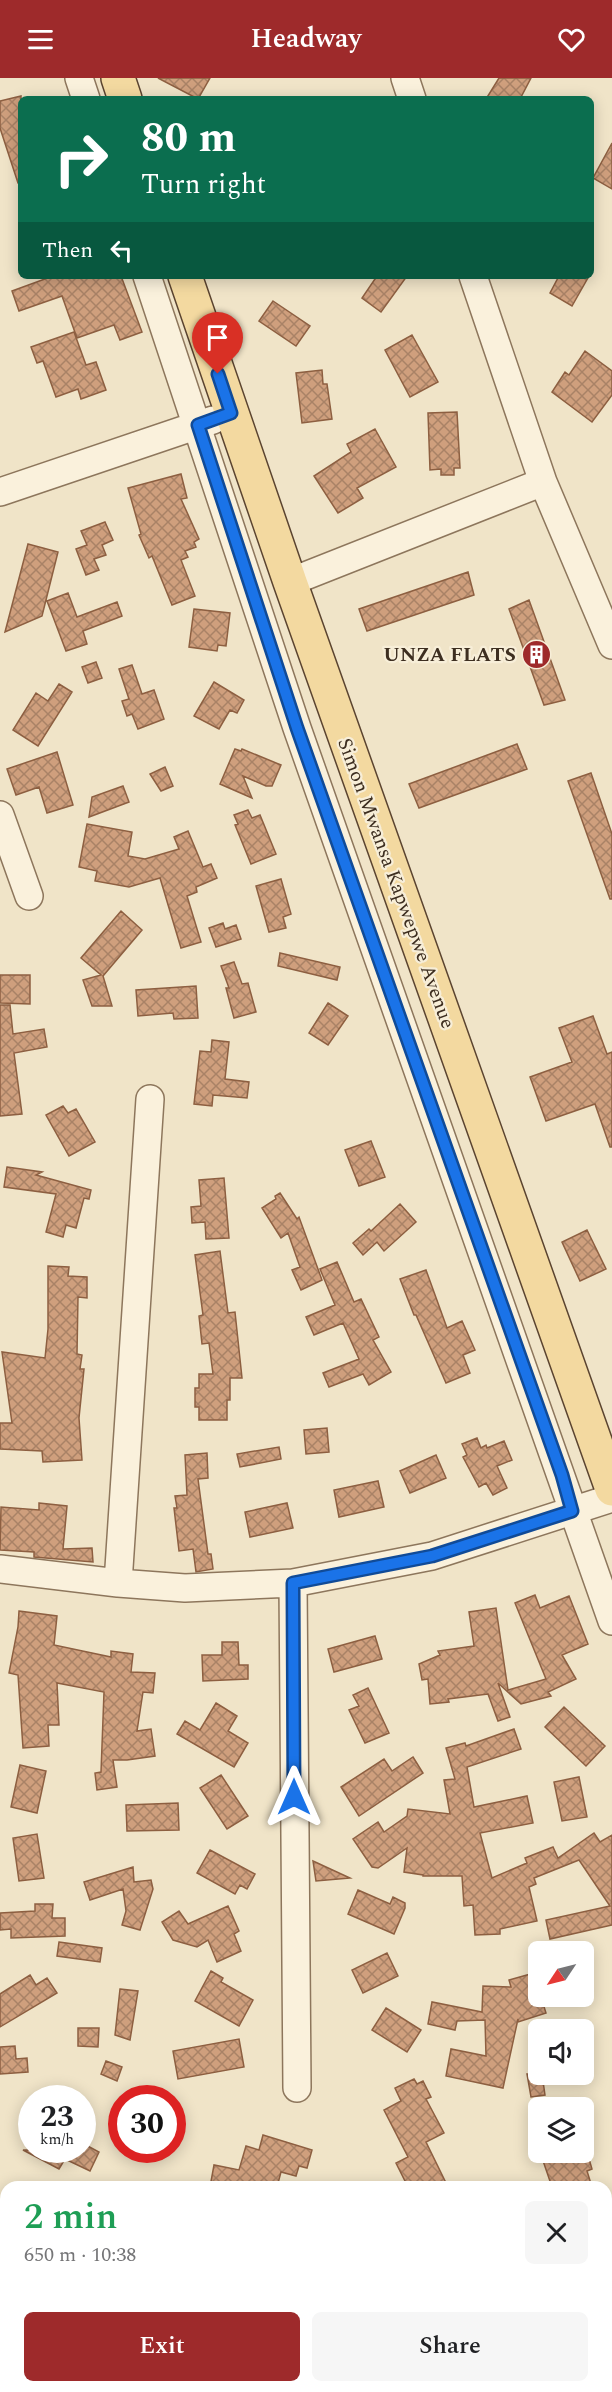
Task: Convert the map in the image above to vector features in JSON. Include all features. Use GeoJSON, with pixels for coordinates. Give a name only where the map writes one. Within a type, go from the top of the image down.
{"type":"FeatureCollection","features":[{"type":"Feature","properties":{"kind":"main road"},"geometry":{"type":"LineString","coordinates":[[118,78],[124,96]]}},
{"type":"Feature","properties":{"kind":"main road","name":"Simon Mwansa Kapwepwe Avenue"},"geometry":{"type":"LineString","coordinates":[[186,279],[290,582],[612,1489]]}},
{"type":"Feature","properties":{"kind":"street"},"geometry":{"type":"LineString","coordinates":[[79,78],[85,96]]}},
{"type":"Feature","properties":{"kind":"street"},"geometry":{"type":"LineString","coordinates":[[405,78],[411,96]]}},
{"type":"Feature","properties":{"kind":"street"},"geometry":{"type":"LineString","coordinates":[[148,279],[297,728],[612,1621]]}},
{"type":"Feature","properties":{"kind":"street"},"geometry":{"type":"LineString","coordinates":[[473,279],[543,482],[611,638]]}},
{"type":"Feature","properties":{"kind":"street"},"geometry":{"type":"LineString","coordinates":[[0,492],[231,413]]}},
{"type":"Feature","properties":{"kind":"street"},"geometry":{"type":"LineString","coordinates":[[290,582],[543,482]]}},
{"type":"Feature","properties":{"kind":"street"},"geometry":{"type":"LineString","coordinates":[[0,815],[28,896]]}},
{"type":"Feature","properties":{"kind":"street"},"geometry":{"type":"LineString","coordinates":[[396,1006],[436,994]]}},
{"type":"Feature","properties":{"kind":"street"},"geometry":{"type":"LineString","coordinates":[[118,1583],[150,1099]]}},
{"type":"Feature","properties":{"kind":"street"},"geometry":{"type":"LineString","coordinates":[[0,1569],[118,1583],[185,1588],[293,1583],[432,1556],[612,1498]]}},
{"type":"Feature","properties":{"kind":"street"},"geometry":{"type":"LineString","coordinates":[[293,1583],[297,2088]]}},
{"type":"Feature","properties":{"kind":"building"},"geometry":{"type":"Polygon","coordinates":[[[158,78],[210,78],[200,96],[192,96],[158,78]]]}},
{"type":"Feature","properties":{"kind":"building"},"geometry":{"type":"Polygon","coordinates":[[[499,78],[531,78],[522,96],[488,96],[499,78]]]}},
{"type":"Feature","properties":{"kind":"building"},"geometry":{"type":"Polygon","coordinates":[[[18,97],[18,183],[0,128],[0,101],[18,97]]]}},
{"type":"Feature","properties":{"kind":"building"},"geometry":{"type":"Polygon","coordinates":[[[612,143],[612,189],[594,179],[612,143]]]}},
{"type":"Feature","properties":{"kind":"building"},"geometry":{"type":"Polygon","coordinates":[[[45,279],[122,279],[142,332],[120,340],[114,325],[77,338],[62,296],[19,311],[12,291],[45,279]]]}},
{"type":"Feature","properties":{"kind":"building"},"geometry":{"type":"Polygon","coordinates":[[[375,279],[405,279],[381,312],[362,298],[375,279]]]}},
{"type":"Feature","properties":{"kind":"building"},"geometry":{"type":"Polygon","coordinates":[[[557,279],[587,279],[572,306],[550,293],[557,279]]]}},
{"type":"Feature","properties":{"kind":"building"},"geometry":{"type":"Polygon","coordinates":[[[273,301],[310,326],[296,346],[259,321],[273,301]]]}},
{"type":"Feature","properties":{"kind":"building"},"geometry":{"type":"Polygon","coordinates":[[[74,332],[86,365],[96,362],[106,390],[81,399],[78,389],[56,397],[43,361],[37,363],[31,347],[74,332]]]}},
{"type":"Feature","properties":{"kind":"building"},"geometry":{"type":"Polygon","coordinates":[[[412,335],[438,382],[410,397],[385,350],[412,335]]]}},
{"type":"Feature","properties":{"kind":"building"},"geometry":{"type":"Polygon","coordinates":[[[585,351],[612,371],[612,395],[592,422],[552,392],[565,372],[569,375],[585,351]]]}},
{"type":"Feature","properties":{"kind":"building"},"geometry":{"type":"Polygon","coordinates":[[[322,370],[323,384],[327,384],[332,419],[302,423],[296,373],[322,370]]]}},
{"type":"Feature","properties":{"kind":"building"},"geometry":{"type":"Polygon","coordinates":[[[457,412],[460,468],[454,468],[454,475],[441,475],[441,469],[430,470],[428,413],[457,412]]]}},
{"type":"Feature","properties":{"kind":"building"},"geometry":{"type":"Polygon","coordinates":[[[375,429],[396,467],[357,488],[363,498],[338,513],[314,476],[351,452],[347,444],[375,429]]]}},
{"type":"Feature","properties":{"kind":"building"},"geometry":{"type":"Polygon","coordinates":[[[181,474],[187,498],[181,499],[199,539],[194,542],[196,547],[185,551],[188,557],[181,560],[195,596],[172,605],[152,556],[149,558],[139,535],[141,534],[128,488],[181,474]]]}},
{"type":"Feature","properties":{"kind":"building"},"geometry":{"type":"Polygon","coordinates":[[[105,522],[113,540],[102,545],[106,555],[94,559],[99,570],[86,575],[76,549],[87,545],[81,531],[105,522]]]}},
{"type":"Feature","properties":{"kind":"building"},"geometry":{"type":"Polygon","coordinates":[[[28,544],[58,552],[42,616],[5,632],[28,544]]]}},
{"type":"Feature","properties":{"kind":"building"},"geometry":{"type":"Polygon","coordinates":[[[468,572],[474,595],[367,631],[359,609],[468,572]]]}},
{"type":"Feature","properties":{"kind":"building"},"geometry":{"type":"Polygon","coordinates":[[[68,593],[77,617],[117,602],[122,616],[83,631],[87,644],[66,651],[47,601],[68,593]]]}},
{"type":"Feature","properties":{"kind":"building","name":"UNZA FLATS"},"geometry":{"type":"Polygon","coordinates":[[[529,600],[565,700],[544,705],[509,609],[529,600]]]}},
{"type":"Feature","properties":{"kind":"building"},"geometry":{"type":"Polygon","coordinates":[[[194,609],[230,613],[226,646],[218,645],[217,651],[189,647],[194,609]]]}},
{"type":"Feature","properties":{"kind":"building"},"geometry":{"type":"Polygon","coordinates":[[[96,662],[102,678],[88,683],[82,667],[96,662]]]}},
{"type":"Feature","properties":{"kind":"building"},"geometry":{"type":"Polygon","coordinates":[[[132,665],[142,694],[154,690],[164,719],[138,729],[132,714],[127,716],[122,701],[129,699],[119,669],[132,665]]]}},
{"type":"Feature","properties":{"kind":"building"},"geometry":{"type":"Polygon","coordinates":[[[214,682],[244,700],[237,713],[230,710],[219,729],[194,716],[214,682]]]}},
{"type":"Feature","properties":{"kind":"building"},"geometry":{"type":"Polygon","coordinates":[[[59,684],[72,692],[38,746],[13,730],[36,693],[48,701],[59,684]]]}},
{"type":"Feature","properties":{"kind":"building"},"geometry":{"type":"Polygon","coordinates":[[[517,744],[527,769],[419,808],[409,784],[517,744]]]}},
{"type":"Feature","properties":{"kind":"building"},"geometry":{"type":"Polygon","coordinates":[[[235,749],[241,751],[242,749],[281,765],[272,786],[266,786],[243,776],[252,798],[220,784],[235,749]]]}},
{"type":"Feature","properties":{"kind":"building"},"geometry":{"type":"Polygon","coordinates":[[[57,752],[73,805],[47,813],[39,787],[16,795],[7,769],[57,752]]]}},
{"type":"Feature","properties":{"kind":"building"},"geometry":{"type":"Polygon","coordinates":[[[165,767],[173,786],[161,791],[150,774],[165,767]]]}},
{"type":"Feature","properties":{"kind":"building"},"geometry":{"type":"Polygon","coordinates":[[[591,773],[612,834],[612,899],[610,899],[568,781],[591,773]]]}},
{"type":"Feature","properties":{"kind":"building"},"geometry":{"type":"Polygon","coordinates":[[[123,786],[129,802],[89,817],[92,797],[123,786]]]}},
{"type":"Feature","properties":{"kind":"building"},"geometry":{"type":"Polygon","coordinates":[[[248,810],[252,818],[260,815],[276,854],[251,864],[235,825],[238,824],[234,815],[248,810]]]}},
{"type":"Feature","properties":{"kind":"building"},"geometry":{"type":"Polygon","coordinates":[[[87,824],[132,832],[128,856],[145,859],[179,849],[174,837],[188,831],[203,867],[211,864],[217,878],[196,887],[197,892],[187,896],[201,942],[181,948],[160,878],[129,887],[95,881],[97,871],[79,867],[87,824]]]}},
{"type":"Feature","properties":{"kind":"building"},"geometry":{"type":"Polygon","coordinates":[[[281,879],[291,914],[283,917],[286,928],[269,932],[256,886],[281,879]]]}},
{"type":"Feature","properties":{"kind":"building"},"geometry":{"type":"Polygon","coordinates":[[[121,911],[142,930],[103,976],[112,1006],[92,1006],[83,980],[101,975],[81,958],[121,911]]]}},
{"type":"Feature","properties":{"kind":"building"},"geometry":{"type":"Polygon","coordinates":[[[223,923],[225,929],[236,925],[241,939],[216,947],[209,928],[223,923]]]}},
{"type":"Feature","properties":{"kind":"building"},"geometry":{"type":"Polygon","coordinates":[[[280,953],[340,967],[337,980],[278,966],[280,953]]]}},
{"type":"Feature","properties":{"kind":"building"},"geometry":{"type":"Polygon","coordinates":[[[234,962],[242,984],[248,983],[256,1012],[234,1018],[226,988],[229,988],[221,966],[234,962]]]}},
{"type":"Feature","properties":{"kind":"building"},"geometry":{"type":"Polygon","coordinates":[[[0,975],[30,975],[30,1004],[0,1003],[0,975]]]}},
{"type":"Feature","properties":{"kind":"building"},"geometry":{"type":"Polygon","coordinates":[[[196,986],[198,1018],[174,1019],[173,1013],[138,1016],[136,990],[196,986]]]}},
{"type":"Feature","properties":{"kind":"building"},"geometry":{"type":"Polygon","coordinates":[[[328,1003],[348,1016],[328,1045],[309,1033],[328,1003]]]}},
{"type":"Feature","properties":{"kind":"building"},"geometry":{"type":"Polygon","coordinates":[[[0,1005],[10,1005],[13,1034],[44,1029],[47,1047],[14,1053],[22,1114],[0,1116],[0,1005]]]}},
{"type":"Feature","properties":{"kind":"building"},"geometry":{"type":"Polygon","coordinates":[[[593,1016],[607,1054],[612,1052],[612,1147],[610,1147],[595,1104],[546,1121],[530,1077],[572,1062],[559,1028],[593,1016]]]}},
{"type":"Feature","properties":{"kind":"building"},"geometry":{"type":"Polygon","coordinates":[[[212,1040],[229,1042],[225,1079],[249,1082],[247,1098],[213,1095],[212,1106],[194,1104],[200,1051],[211,1052],[212,1040]]]}},
{"type":"Feature","properties":{"kind":"building"},"geometry":{"type":"Polygon","coordinates":[[[63,1106],[68,1113],[76,1109],[95,1142],[69,1156],[46,1115],[63,1106]]]}},
{"type":"Feature","properties":{"kind":"building"},"geometry":{"type":"Polygon","coordinates":[[[371,1141],[385,1177],[359,1186],[345,1150],[371,1141]]]}},
{"type":"Feature","properties":{"kind":"building"},"geometry":{"type":"Polygon","coordinates":[[[7,1167],[42,1172],[36,1175],[91,1190],[89,1199],[84,1198],[76,1228],[66,1225],[63,1237],[46,1232],[56,1194],[4,1187],[7,1167]]]}},
{"type":"Feature","properties":{"kind":"building"},"geometry":{"type":"Polygon","coordinates":[[[224,1178],[229,1238],[206,1239],[205,1222],[192,1223],[191,1207],[201,1206],[199,1180],[224,1178]]]}},
{"type":"Feature","properties":{"kind":"building"},"geometry":{"type":"Polygon","coordinates":[[[280,1193],[297,1219],[299,1217],[322,1280],[301,1290],[292,1270],[300,1267],[288,1233],[281,1238],[262,1208],[276,1199],[275,1196],[280,1193]]]}},
{"type":"Feature","properties":{"kind":"building"},"geometry":{"type":"Polygon","coordinates":[[[400,1204],[416,1222],[384,1251],[377,1242],[363,1255],[353,1243],[369,1229],[371,1231],[400,1204]]]}},
{"type":"Feature","properties":{"kind":"building"},"geometry":{"type":"Polygon","coordinates":[[[587,1230],[606,1269],[580,1281],[562,1242],[587,1230]]]}},
{"type":"Feature","properties":{"kind":"building"},"geometry":{"type":"Polygon","coordinates":[[[220,1251],[228,1313],[235,1312],[242,1378],[230,1378],[227,1420],[199,1420],[199,1407],[195,1407],[195,1388],[199,1388],[199,1374],[213,1374],[209,1343],[202,1344],[199,1316],[203,1315],[195,1255],[220,1251]]]}},
{"type":"Feature","properties":{"kind":"building"},"geometry":{"type":"Polygon","coordinates":[[[337,1262],[354,1302],[361,1299],[379,1337],[373,1340],[391,1372],[369,1385],[363,1374],[329,1387],[323,1373],[359,1359],[343,1323],[314,1335],[306,1317],[335,1305],[320,1269],[337,1262]]]}},
{"type":"Feature","properties":{"kind":"building"},"geometry":{"type":"Polygon","coordinates":[[[48,1266],[69,1267],[68,1276],[87,1277],[87,1298],[78,1297],[77,1354],[82,1355],[80,1369],[84,1369],[79,1418],[82,1460],[43,1462],[42,1451],[0,1449],[0,1423],[12,1423],[2,1352],[45,1358],[48,1329],[48,1266]]]}},
{"type":"Feature","properties":{"kind":"building"},"geometry":{"type":"Polygon","coordinates":[[[426,1270],[447,1328],[462,1321],[475,1350],[463,1355],[470,1373],[446,1383],[400,1279],[426,1270]]]}},
{"type":"Feature","properties":{"kind":"building"},"geometry":{"type":"Polygon","coordinates":[[[327,1428],[329,1452],[306,1454],[304,1430],[327,1428]]]}},
{"type":"Feature","properties":{"kind":"building"},"geometry":{"type":"Polygon","coordinates":[[[477,1438],[481,1448],[504,1441],[512,1460],[497,1466],[507,1488],[493,1495],[486,1483],[479,1487],[463,1457],[467,1455],[462,1444],[477,1438]]]}},
{"type":"Feature","properties":{"kind":"building"},"geometry":{"type":"Polygon","coordinates":[[[279,1447],[281,1459],[240,1467],[237,1454],[279,1447]]]}},
{"type":"Feature","properties":{"kind":"building"},"geometry":{"type":"Polygon","coordinates":[[[207,1453],[208,1478],[198,1479],[208,1554],[211,1554],[213,1569],[196,1572],[193,1549],[179,1551],[174,1508],[177,1508],[175,1496],[187,1495],[185,1455],[207,1453]]]}},
{"type":"Feature","properties":{"kind":"building"},"geometry":{"type":"Polygon","coordinates":[[[436,1455],[446,1478],[410,1493],[400,1471],[436,1455]]]}},
{"type":"Feature","properties":{"kind":"building"},"geometry":{"type":"Polygon","coordinates":[[[378,1481],[384,1507],[339,1517],[334,1490],[378,1481]]]}},
{"type":"Feature","properties":{"kind":"building"},"geometry":{"type":"Polygon","coordinates":[[[39,1503],[67,1506],[63,1549],[92,1548],[93,1562],[34,1557],[34,1552],[0,1550],[1,1507],[39,1510],[39,1503]]]}},
{"type":"Feature","properties":{"kind":"building"},"geometry":{"type":"Polygon","coordinates":[[[287,1503],[293,1528],[250,1537],[245,1512],[287,1503]]]}},
{"type":"Feature","properties":{"kind":"building"},"geometry":{"type":"Polygon","coordinates":[[[535,1595],[540,1608],[569,1596],[588,1644],[562,1655],[576,1679],[548,1692],[551,1696],[521,1704],[498,1683],[510,1717],[498,1721],[488,1694],[448,1699],[449,1702],[430,1704],[428,1679],[422,1680],[419,1664],[440,1655],[438,1651],[474,1646],[469,1612],[496,1608],[508,1690],[546,1679],[515,1603],[535,1595]]]}},
{"type":"Feature","properties":{"kind":"building"},"geometry":{"type":"Polygon","coordinates":[[[19,1611],[57,1616],[54,1645],[111,1657],[111,1651],[133,1654],[131,1672],[155,1673],[153,1693],[143,1692],[137,1731],[151,1729],[155,1756],[113,1760],[117,1787],[97,1790],[95,1773],[101,1772],[104,1692],[57,1683],[59,1725],[48,1725],[49,1746],[23,1748],[18,1675],[9,1673],[19,1611]]]}},
{"type":"Feature","properties":{"kind":"building"},"geometry":{"type":"Polygon","coordinates":[[[375,1636],[382,1659],[334,1672],[328,1649],[375,1636]]]}},
{"type":"Feature","properties":{"kind":"building"},"geometry":{"type":"Polygon","coordinates":[[[222,1642],[238,1642],[239,1665],[248,1665],[248,1679],[203,1681],[202,1655],[222,1655],[222,1642]]]}},
{"type":"Feature","properties":{"kind":"building"},"geometry":{"type":"Polygon","coordinates":[[[368,1688],[389,1733],[365,1743],[349,1710],[359,1706],[353,1695],[368,1688]]]}},
{"type":"Feature","properties":{"kind":"building"},"geometry":{"type":"Polygon","coordinates":[[[216,1703],[237,1716],[228,1731],[248,1743],[234,1767],[177,1734],[185,1721],[200,1730],[216,1703]]]}},
{"type":"Feature","properties":{"kind":"building"},"geometry":{"type":"Polygon","coordinates":[[[564,1707],[605,1746],[586,1766],[545,1727],[564,1707]]]}},
{"type":"Feature","properties":{"kind":"building"},"geometry":{"type":"Polygon","coordinates":[[[514,1729],[521,1749],[467,1767],[474,1807],[527,1796],[533,1823],[480,1833],[492,1878],[527,1863],[525,1858],[553,1847],[558,1858],[594,1833],[600,1842],[612,1835],[612,1925],[550,1939],[546,1920],[610,1906],[579,1860],[534,1878],[536,1884],[529,1887],[537,1921],[500,1929],[500,1934],[475,1935],[473,1905],[464,1906],[462,1876],[423,1876],[404,1872],[407,1848],[378,1868],[372,1867],[353,1839],[378,1822],[384,1832],[407,1816],[408,1809],[450,1814],[444,1780],[455,1779],[446,1748],[465,1743],[466,1746],[514,1729]]]}},
{"type":"Feature","properties":{"kind":"building"},"geometry":{"type":"Polygon","coordinates":[[[413,1757],[423,1773],[359,1816],[341,1787],[384,1759],[392,1771],[413,1757]]]}},
{"type":"Feature","properties":{"kind":"building"},"geometry":{"type":"Polygon","coordinates":[[[20,1765],[46,1771],[37,1813],[11,1807],[20,1765]]]}},
{"type":"Feature","properties":{"kind":"building"},"geometry":{"type":"Polygon","coordinates":[[[221,1775],[248,1816],[227,1829],[200,1788],[221,1775]]]}},
{"type":"Feature","properties":{"kind":"building"},"geometry":{"type":"Polygon","coordinates":[[[579,1777],[587,1817],[562,1821],[554,1782],[579,1777]]]}},
{"type":"Feature","properties":{"kind":"building"},"geometry":{"type":"Polygon","coordinates":[[[178,1803],[179,1830],[127,1831],[126,1805],[178,1803]]]}},
{"type":"Feature","properties":{"kind":"building"},"geometry":{"type":"Polygon","coordinates":[[[37,1834],[44,1878],[19,1881],[13,1838],[37,1834]]]}},
{"type":"Feature","properties":{"kind":"building"},"geometry":{"type":"Polygon","coordinates":[[[210,1850],[255,1874],[247,1889],[240,1885],[235,1894],[197,1873],[210,1850]]]}},
{"type":"Feature","properties":{"kind":"building"},"geometry":{"type":"Polygon","coordinates":[[[313,1861],[350,1878],[316,1881],[313,1861]]]}},
{"type":"Feature","properties":{"kind":"building"},"geometry":{"type":"Polygon","coordinates":[[[133,1867],[134,1882],[151,1880],[153,1889],[140,1930],[122,1925],[126,1911],[123,1889],[90,1900],[84,1882],[133,1867]]]}},
{"type":"Feature","properties":{"kind":"building"},"geometry":{"type":"Polygon","coordinates":[[[358,1890],[390,1904],[393,1897],[405,1903],[394,1934],[348,1914],[358,1890]]]}},
{"type":"Feature","properties":{"kind":"building"},"geometry":{"type":"Polygon","coordinates":[[[35,1904],[53,1904],[52,1918],[65,1918],[65,1936],[11,1938],[11,1929],[0,1930],[0,1913],[35,1911],[35,1904]]]}},
{"type":"Feature","properties":{"kind":"building"},"geometry":{"type":"Polygon","coordinates":[[[228,1906],[239,1931],[234,1934],[241,1951],[217,1962],[208,1940],[197,1947],[173,1940],[162,1922],[179,1911],[188,1924],[228,1906]]]}},
{"type":"Feature","properties":{"kind":"building"},"geometry":{"type":"Polygon","coordinates":[[[59,1942],[102,1948],[100,1962],[57,1956],[59,1942]]]}},
{"type":"Feature","properties":{"kind":"building"},"geometry":{"type":"Polygon","coordinates":[[[387,1953],[398,1976],[363,1993],[352,1970],[387,1953]]]}},
{"type":"Feature","properties":{"kind":"building"},"geometry":{"type":"Polygon","coordinates":[[[211,1971],[223,1978],[221,1982],[253,2000],[239,2026],[195,2001],[211,1971]]]}},
{"type":"Feature","properties":{"kind":"building"},"geometry":{"type":"Polygon","coordinates":[[[30,1975],[36,1985],[47,1978],[57,1993],[0,2027],[0,1994],[30,1975]]]}},
{"type":"Feature","properties":{"kind":"building"},"geometry":{"type":"Polygon","coordinates":[[[528,1975],[528,2007],[544,2007],[546,2013],[518,2022],[518,2019],[503,2088],[446,2076],[451,2049],[486,2056],[485,2020],[457,2021],[455,2030],[428,2024],[432,2002],[482,2012],[483,1986],[511,1987],[509,1980],[528,1975]]]}},
{"type":"Feature","properties":{"kind":"building"},"geometry":{"type":"Polygon","coordinates":[[[120,1989],[138,1991],[130,2040],[115,2035],[120,1989]]]}},
{"type":"Feature","properties":{"kind":"building"},"geometry":{"type":"Polygon","coordinates":[[[386,2008],[421,2030],[407,2052],[372,2030],[386,2008]]]}},
{"type":"Feature","properties":{"kind":"building"},"geometry":{"type":"Polygon","coordinates":[[[78,2028],[99,2028],[98,2047],[78,2046],[78,2028]]]}},
{"type":"Feature","properties":{"kind":"building"},"geometry":{"type":"Polygon","coordinates":[[[239,2039],[244,2067],[178,2079],[173,2051],[239,2039]]]}},
{"type":"Feature","properties":{"kind":"building"},"geometry":{"type":"Polygon","coordinates":[[[15,2046],[16,2059],[27,2058],[28,2072],[0,2074],[0,2047],[15,2046]]]}},
{"type":"Feature","properties":{"kind":"building"},"geometry":{"type":"Polygon","coordinates":[[[106,2061],[122,2067],[117,2081],[101,2074],[106,2061]]]}},
{"type":"Feature","properties":{"kind":"building"},"geometry":{"type":"Polygon","coordinates":[[[414,2079],[417,2084],[423,2081],[431,2097],[426,2099],[444,2133],[426,2142],[445,2181],[405,2181],[396,2163],[408,2157],[384,2110],[401,2101],[395,2088],[414,2079]]]}},
{"type":"Feature","properties":{"kind":"building"},"geometry":{"type":"Polygon","coordinates":[[[529,2085],[544,2085],[545,2095],[531,2097],[529,2085]]]}},
{"type":"Feature","properties":{"kind":"building"},"geometry":{"type":"Polygon","coordinates":[[[263,2135],[312,2150],[307,2168],[299,2166],[296,2176],[281,2172],[279,2181],[211,2181],[214,2165],[239,2170],[246,2146],[259,2150],[263,2135]]]}},
{"type":"Feature","properties":{"kind":"building"},"geometry":{"type":"Polygon","coordinates":[[[48,2163],[63,2163],[59,2169],[48,2163]]]}},
{"type":"Feature","properties":{"kind":"building"},"geometry":{"type":"Polygon","coordinates":[[[73,2163],[94,2163],[90,2171],[73,2163]]]}},
{"type":"Feature","properties":{"kind":"building"},"geometry":{"type":"Polygon","coordinates":[[[544,2163],[590,2163],[592,2169],[587,2171],[590,2181],[550,2181],[544,2163]]]}},
{"type":"Feature","properties":{"kind":"place","name":"UNZA FLATS"},"geometry":{"type":"Point","coordinates":[537,654]}},
{"type":"Feature","properties":{"kind":"route"},"geometry":{"type":"LineString","coordinates":[[218,374],[231,413],[198,425],[297,728],[562,1475],[572,1511],[432,1556],[293,1583],[294,1797]]}}]}
